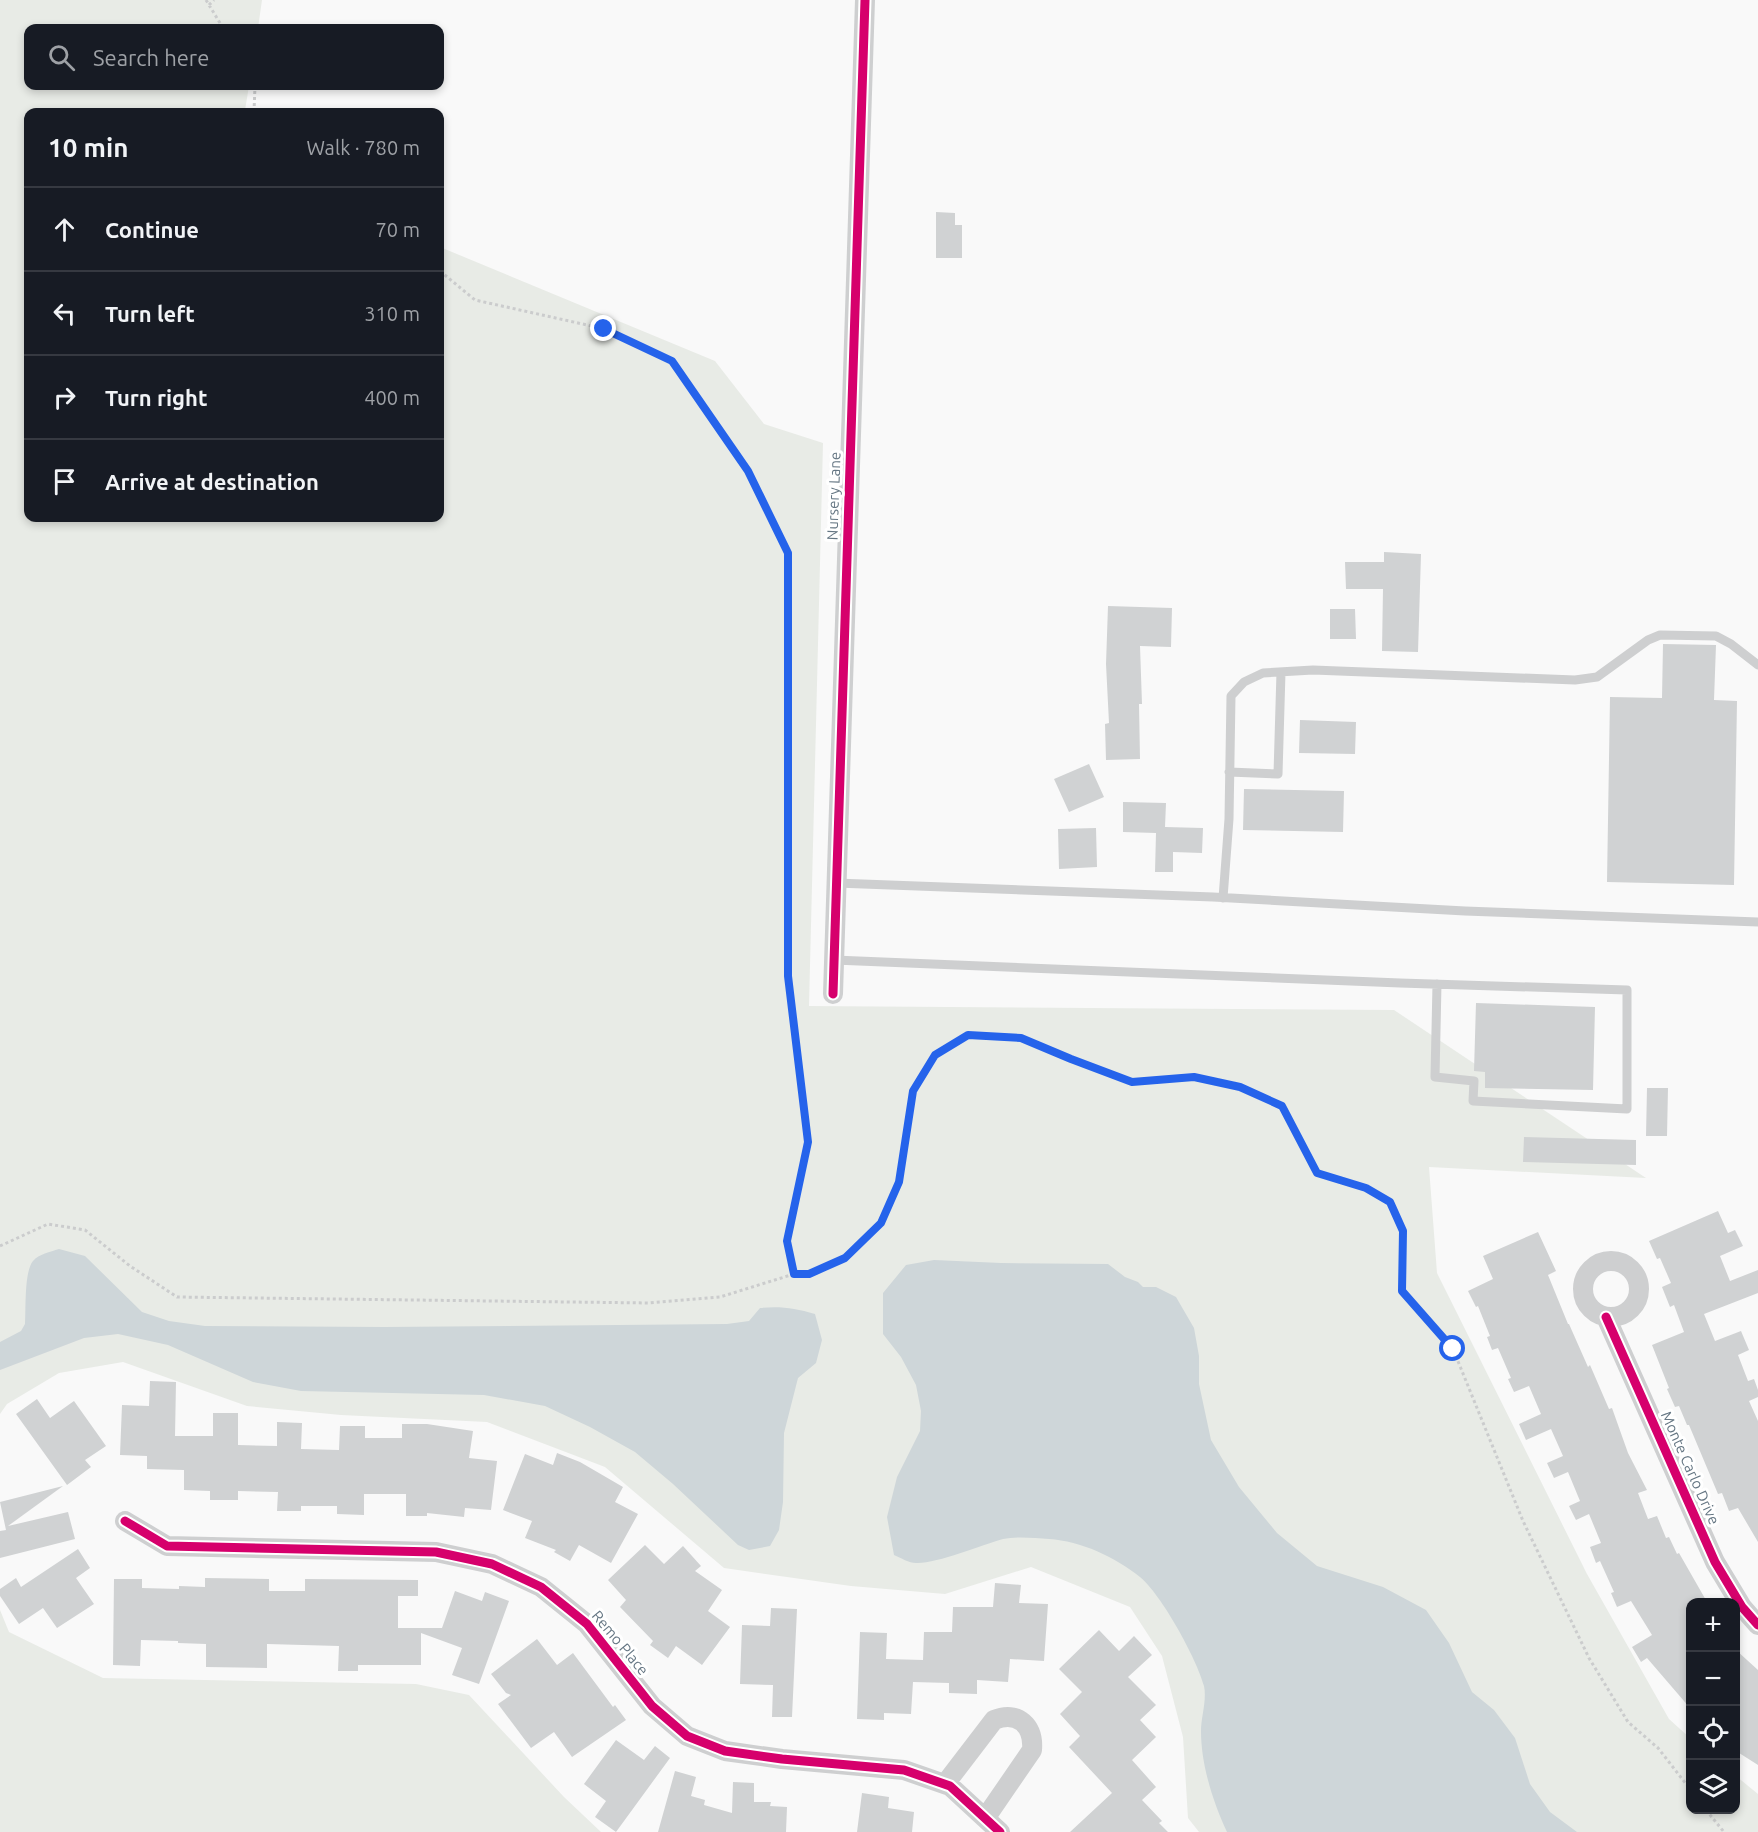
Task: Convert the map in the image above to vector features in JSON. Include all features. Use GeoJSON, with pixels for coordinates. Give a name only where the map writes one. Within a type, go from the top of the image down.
{"type":"FeatureCollection","features":[{"type":"Feature","properties":{"kind":"street","name":"Nursery Lane"},"geometry":{"type":"LineString","coordinates":[[833,994],[865,0]]}},
{"type":"Feature","properties":{"kind":"street","name":"Monte Carlo Drive"},"geometry":{"type":"LineString","coordinates":[[1606,1317],[1715,1562],[1742,1606],[1758,1625]]}},
{"type":"Feature","properties":{"kind":"street","name":"Remo Place"},"geometry":{"type":"LineString","coordinates":[[125,1521],[167,1546],[436,1552],[492,1563],[541,1587],[587,1623],[652,1706],[687,1736],[725,1751],[782,1759],[903,1770],[950,1786],[1000,1832]]}},
{"type":"Feature","properties":{"kind":"street"},"geometry":{"type":"LineString","coordinates":[[945,1784],[994,1720],[1004,1716],[1018,1719],[1027,1726],[1033,1739],[1032,1750],[986,1817]]}},
{"type":"Feature","properties":{"kind":"lane"},"geometry":{"type":"LineString","coordinates":[[1223,898],[1229,819],[1231,696],[1244,682],[1263,673],[1324,671],[1575,680],[1597,677],[1648,640],[1660,634],[1716,636],[1731,644],[1758,665]]}},
{"type":"Feature","properties":{"kind":"lane"},"geometry":{"type":"LineString","coordinates":[[1229,772],[1278,774],[1281,672]]}},
{"type":"Feature","properties":{"kind":"lane"},"geometry":{"type":"LineString","coordinates":[[836,883],[1758,922]]}},
{"type":"Feature","properties":{"kind":"lane"},"geometry":{"type":"LineString","coordinates":[[834,960],[1627,990],[1627,1109],[1473,1101],[1474,1081],[1435,1077],[1437,984]]}},
{"type":"Feature","properties":{"kind":"path"},"geometry":{"type":"LineString","coordinates":[[206,0],[221,24]]}},
{"type":"Feature","properties":{"kind":"path"},"geometry":{"type":"LineString","coordinates":[[209,5],[214,0]]}},
{"type":"Feature","properties":{"kind":"path"},"geometry":{"type":"LineString","coordinates":[[254,108],[255,90]]}},
{"type":"Feature","properties":{"kind":"path"},"geometry":{"type":"LineString","coordinates":[[444,274],[475,300],[604,329],[672,361],[748,471],[788,553],[788,976],[808,1142],[787,1241],[794,1274]]}},
{"type":"Feature","properties":{"kind":"path"},"geometry":{"type":"LineString","coordinates":[[0,1245],[48,1224],[85,1230],[129,1266],[177,1297],[649,1303],[720,1297],[794,1274],[809,1274],[845,1258],[881,1223],[899,1182],[913,1091],[935,1055],[968,1035],[1021,1038],[1132,1082],[1194,1077],[1240,1087],[1282,1106],[1317,1173],[1366,1188],[1390,1202],[1403,1231],[1402,1291],[1453,1349],[1522,1521],[1589,1658],[1628,1722],[1658,1748],[1686,1784]]}},
{"type":"Feature","properties":{"kind":"path"},"geometry":{"type":"LineString","coordinates":[[1710,1814],[1724,1832]]}},
{"type":"Feature","properties":{"kind":"shaded area"},"geometry":{"type":"Polygon","coordinates":[[[0,0],[262,0],[259,24],[24,24],[24,90],[248,90],[245,108],[24,108],[24,522],[444,522],[444,249],[715,361],[764,424],[823,443],[809,1006],[1394,1010],[1646,1178],[1429,1167],[1437,1273],[1587,1574],[1669,1719],[1686,1734],[1686,1814],[1740,1814],[1740,1779],[1758,1794],[1758,1832],[1199,1832],[1188,1818],[1183,1737],[1162,1656],[1130,1607],[1031,1567],[945,1594],[851,1586],[724,1568],[605,1467],[487,1422],[341,1415],[247,1406],[123,1362],[59,1373],[7,1404],[0,1414],[0,0]]]}},
{"type":"Feature","properties":{"kind":"shaded area"},"geometry":{"type":"Polygon","coordinates":[[[59,1249],[85,1256],[142,1312],[169,1321],[205,1326],[727,1324],[749,1321],[760,1308],[788,1308],[815,1314],[822,1340],[816,1363],[798,1378],[784,1433],[783,1502],[779,1530],[770,1546],[749,1550],[738,1545],[635,1452],[545,1406],[484,1395],[301,1391],[253,1382],[168,1345],[118,1334],[84,1338],[0,1370],[0,1342],[21,1331],[25,1324],[30,1266],[38,1257],[59,1249]]]}},
{"type":"Feature","properties":{"kind":"shaded area"},"geometry":{"type":"Polygon","coordinates":[[[934,1260],[1108,1264],[1143,1287],[1156,1287],[1176,1297],[1194,1328],[1199,1356],[1199,1384],[1211,1440],[1239,1487],[1277,1533],[1317,1566],[1383,1587],[1426,1610],[1449,1643],[1472,1692],[1494,1710],[1515,1738],[1530,1784],[1550,1812],[1577,1832],[1227,1832],[1213,1796],[1203,1757],[1201,1731],[1205,1691],[1200,1674],[1168,1612],[1140,1577],[1097,1551],[1061,1540],[1020,1537],[1003,1539],[925,1563],[911,1562],[894,1555],[887,1517],[897,1477],[920,1431],[921,1411],[916,1385],[901,1357],[883,1334],[883,1293],[906,1265],[934,1260]]]}},
{"type":"Feature","properties":{"kind":"shaded area"},"geometry":{"type":"Polygon","coordinates":[[[0,1610],[9,1632],[103,1678],[416,1684],[469,1695],[564,1797],[601,1832],[0,1832],[0,1610]]]}},
{"type":"Feature","properties":{"kind":"building"},"geometry":{"type":"Polygon","coordinates":[[[936,212],[955,213],[955,225],[962,225],[962,258],[936,258],[936,212]]]}},
{"type":"Feature","properties":{"kind":"building"},"geometry":{"type":"Polygon","coordinates":[[[1384,552],[1421,554],[1418,652],[1382,651],[1383,589],[1346,589],[1345,562],[1384,562],[1384,552]]]}},
{"type":"Feature","properties":{"kind":"building"},"geometry":{"type":"Polygon","coordinates":[[[1108,606],[1172,608],[1171,647],[1140,646],[1142,704],[1139,704],[1140,759],[1106,760],[1105,724],[1109,723],[1106,664],[1108,606]]]}},
{"type":"Feature","properties":{"kind":"building"},"geometry":{"type":"Polygon","coordinates":[[[1330,609],[1355,609],[1356,639],[1330,639],[1330,609]]]}},
{"type":"Feature","properties":{"kind":"building"},"geometry":{"type":"Polygon","coordinates":[[[1663,644],[1716,645],[1714,700],[1737,701],[1734,885],[1607,882],[1610,697],[1662,698],[1663,644]]]}},
{"type":"Feature","properties":{"kind":"building"},"geometry":{"type":"Polygon","coordinates":[[[1300,720],[1356,722],[1355,754],[1299,753],[1300,720]]]}},
{"type":"Feature","properties":{"kind":"building"},"geometry":{"type":"Polygon","coordinates":[[[1089,764],[1104,797],[1069,812],[1054,779],[1089,764]]]}},
{"type":"Feature","properties":{"kind":"building"},"geometry":{"type":"Polygon","coordinates":[[[1244,789],[1344,791],[1343,832],[1243,830],[1244,789]]]}},
{"type":"Feature","properties":{"kind":"building"},"geometry":{"type":"Polygon","coordinates":[[[1123,802],[1166,803],[1165,827],[1203,828],[1202,853],[1173,852],[1173,872],[1155,872],[1156,833],[1123,832],[1123,802]]]}},
{"type":"Feature","properties":{"kind":"building"},"geometry":{"type":"Polygon","coordinates":[[[1096,828],[1097,867],[1059,869],[1058,829],[1096,828]]]}},
{"type":"Feature","properties":{"kind":"building"},"geometry":{"type":"Polygon","coordinates":[[[1476,1003],[1595,1007],[1593,1090],[1485,1088],[1485,1072],[1474,1071],[1476,1003]]]}},
{"type":"Feature","properties":{"kind":"building"},"geometry":{"type":"Polygon","coordinates":[[[1647,1088],[1668,1088],[1667,1136],[1646,1136],[1647,1088]]]}},
{"type":"Feature","properties":{"kind":"building"},"geometry":{"type":"Polygon","coordinates":[[[1524,1137],[1636,1140],[1636,1165],[1523,1162],[1524,1137]]]}},
{"type":"Feature","properties":{"kind":"building"},"geometry":{"type":"Polygon","coordinates":[[[1718,1211],[1728,1233],[1735,1230],[1743,1246],[1720,1256],[1730,1281],[1758,1270],[1758,1293],[1704,1314],[1715,1341],[1741,1331],[1749,1350],[1738,1355],[1748,1381],[1754,1379],[1758,1390],[1758,1397],[1749,1401],[1758,1421],[1758,1542],[1738,1508],[1729,1511],[1722,1493],[1718,1494],[1689,1425],[1679,1406],[1675,1407],[1667,1389],[1669,1388],[1652,1345],[1684,1332],[1674,1305],[1670,1307],[1662,1287],[1671,1283],[1660,1258],[1657,1259],[1649,1241],[1718,1211]]]}},
{"type":"Feature","properties":{"kind":"building"},"geometry":{"type":"Polygon","coordinates":[[[1538,1232],[1556,1271],[1548,1275],[1568,1324],[1588,1367],[1590,1365],[1609,1409],[1612,1408],[1628,1453],[1647,1490],[1638,1493],[1648,1519],[1657,1516],[1666,1538],[1669,1537],[1705,1598],[1686,1598],[1686,1703],[1647,1658],[1641,1662],[1632,1647],[1652,1635],[1631,1601],[1617,1607],[1611,1593],[1614,1592],[1600,1561],[1596,1563],[1590,1547],[1601,1543],[1589,1514],[1576,1520],[1569,1506],[1580,1501],[1568,1472],[1554,1478],[1547,1463],[1563,1456],[1551,1429],[1526,1440],[1519,1424],[1541,1414],[1529,1386],[1514,1392],[1508,1379],[1511,1378],[1498,1348],[1492,1350],[1487,1337],[1490,1336],[1478,1306],[1476,1307],[1468,1291],[1493,1279],[1483,1256],[1538,1232]]]}},
{"type":"Feature","properties":{"kind":"building"},"geometry":{"type":"Polygon","coordinates":[[[150,1381],[176,1382],[175,1436],[213,1436],[213,1413],[238,1413],[238,1445],[277,1446],[277,1422],[302,1423],[301,1449],[339,1450],[340,1426],[365,1426],[365,1438],[402,1438],[402,1424],[427,1424],[473,1431],[469,1458],[497,1461],[491,1510],[465,1508],[464,1517],[427,1513],[427,1516],[406,1516],[406,1494],[364,1494],[364,1515],[337,1514],[337,1506],[301,1506],[301,1511],[277,1511],[278,1492],[238,1491],[238,1500],[210,1500],[210,1491],[184,1490],[184,1470],[147,1469],[147,1456],[120,1455],[122,1405],[149,1406],[150,1381]]]}},
{"type":"Feature","properties":{"kind":"building"},"geometry":{"type":"Polygon","coordinates":[[[37,1399],[50,1418],[74,1401],[106,1446],[85,1460],[91,1467],[67,1485],[16,1414],[37,1399]]]}},
{"type":"Feature","properties":{"kind":"building"},"geometry":{"type":"Polygon","coordinates":[[[557,1453],[580,1462],[623,1487],[615,1502],[638,1514],[611,1563],[579,1545],[570,1561],[554,1552],[556,1550],[525,1538],[532,1521],[503,1510],[525,1454],[553,1465],[557,1453]]]}},
{"type":"Feature","properties":{"kind":"building"},"geometry":{"type":"Polygon","coordinates":[[[63,1486],[8,1526],[68,1512],[75,1539],[0,1558],[0,1531],[6,1530],[0,1502],[63,1486]]]}},
{"type":"Feature","properties":{"kind":"building"},"geometry":{"type":"Polygon","coordinates":[[[645,1545],[664,1564],[683,1546],[701,1566],[695,1571],[722,1590],[708,1611],[730,1627],[702,1665],[676,1646],[668,1658],[650,1645],[653,1641],[620,1607],[626,1600],[608,1580],[645,1545]]]}},
{"type":"Feature","properties":{"kind":"building"},"geometry":{"type":"Polygon","coordinates":[[[78,1549],[90,1568],[76,1578],[94,1604],[57,1628],[43,1608],[19,1624],[0,1596],[0,1589],[16,1578],[21,1587],[78,1549]]]}},
{"type":"Feature","properties":{"kind":"building"},"geometry":{"type":"Polygon","coordinates":[[[205,1578],[269,1579],[269,1591],[305,1591],[305,1579],[418,1580],[418,1596],[398,1596],[398,1628],[442,1628],[455,1591],[482,1601],[485,1592],[509,1601],[479,1684],[452,1675],[462,1648],[421,1633],[421,1665],[358,1665],[358,1671],[338,1671],[339,1646],[267,1644],[267,1668],[206,1667],[206,1644],[141,1640],[140,1666],[113,1665],[114,1579],[142,1579],[142,1588],[179,1589],[179,1586],[205,1587],[205,1578]]]}},
{"type":"Feature","properties":{"kind":"building"},"geometry":{"type":"Polygon","coordinates":[[[995,1583],[1021,1585],[1019,1603],[1048,1604],[1044,1661],[1010,1659],[1008,1682],[977,1680],[977,1694],[949,1693],[949,1683],[913,1682],[911,1714],[884,1713],[884,1720],[857,1719],[860,1632],[887,1633],[886,1659],[923,1660],[924,1632],[952,1632],[953,1607],[993,1607],[995,1583]]]}},
{"type":"Feature","properties":{"kind":"building"},"geometry":{"type":"Polygon","coordinates":[[[771,1608],[797,1609],[792,1717],[772,1717],[773,1685],[740,1684],[742,1625],[770,1626],[771,1608]]]}},
{"type":"Feature","properties":{"kind":"building"},"geometry":{"type":"Polygon","coordinates":[[[1099,1630],[1119,1651],[1134,1636],[1152,1655],[1128,1677],[1156,1705],[1140,1720],[1156,1737],[1132,1760],[1156,1787],[1142,1800],[1162,1821],[1159,1823],[1168,1832],[1070,1832],[1112,1793],[1069,1747],[1080,1736],[1060,1714],[1082,1692],[1059,1669],[1099,1630]]]}},
{"type":"Feature","properties":{"kind":"building"},"geometry":{"type":"Polygon","coordinates":[[[537,1639],[557,1665],[573,1653],[613,1707],[615,1705],[626,1720],[572,1757],[554,1732],[531,1748],[498,1704],[511,1695],[506,1693],[491,1674],[537,1639]]]}},
{"type":"Feature","properties":{"kind":"building"},"geometry":{"type":"Polygon","coordinates":[[[1740,1654],[1758,1670],[1758,1765],[1740,1754],[1740,1654]]]}},
{"type":"Feature","properties":{"kind":"building"},"geometry":{"type":"Polygon","coordinates":[[[616,1740],[644,1760],[655,1746],[670,1758],[616,1832],[595,1817],[606,1801],[584,1784],[616,1740]]]}},
{"type":"Feature","properties":{"kind":"building"},"geometry":{"type":"Polygon","coordinates":[[[675,1771],[696,1777],[691,1796],[705,1800],[704,1805],[732,1813],[733,1782],[754,1783],[754,1802],[771,1802],[770,1806],[787,1807],[786,1832],[658,1832],[675,1771]]]}},
{"type":"Feature","properties":{"kind":"building"},"geometry":{"type":"Polygon","coordinates":[[[862,1793],[889,1797],[888,1808],[914,1812],[912,1832],[857,1832],[862,1793]]]}},
{"type":"Feature","properties":{"kind":"cycle path"},"geometry":{"type":"LineString","coordinates":[[833,994],[865,0]]}},
{"type":"Feature","properties":{"kind":"cycle path"},"geometry":{"type":"LineString","coordinates":[[1606,1317],[1715,1562],[1742,1607],[1758,1625]]}},
{"type":"Feature","properties":{"kind":"cycle path"},"geometry":{"type":"LineString","coordinates":[[125,1521],[167,1546],[436,1552],[492,1564],[541,1587],[587,1624],[652,1706],[687,1736],[725,1751],[782,1759],[904,1770],[950,1786],[1000,1832]]}},
{"type":"Feature","properties":{"kind":"route"},"geometry":{"type":"LineString","coordinates":[[604,329],[672,361],[748,471],[788,553],[788,976],[808,1142],[787,1241],[794,1274],[809,1274],[845,1258],[881,1223],[899,1182],[913,1091],[935,1055],[968,1035],[1021,1038],[1132,1082],[1194,1077],[1240,1087],[1282,1106],[1317,1173],[1366,1188],[1390,1202],[1403,1231],[1402,1291],[1453,1349]]}}]}
